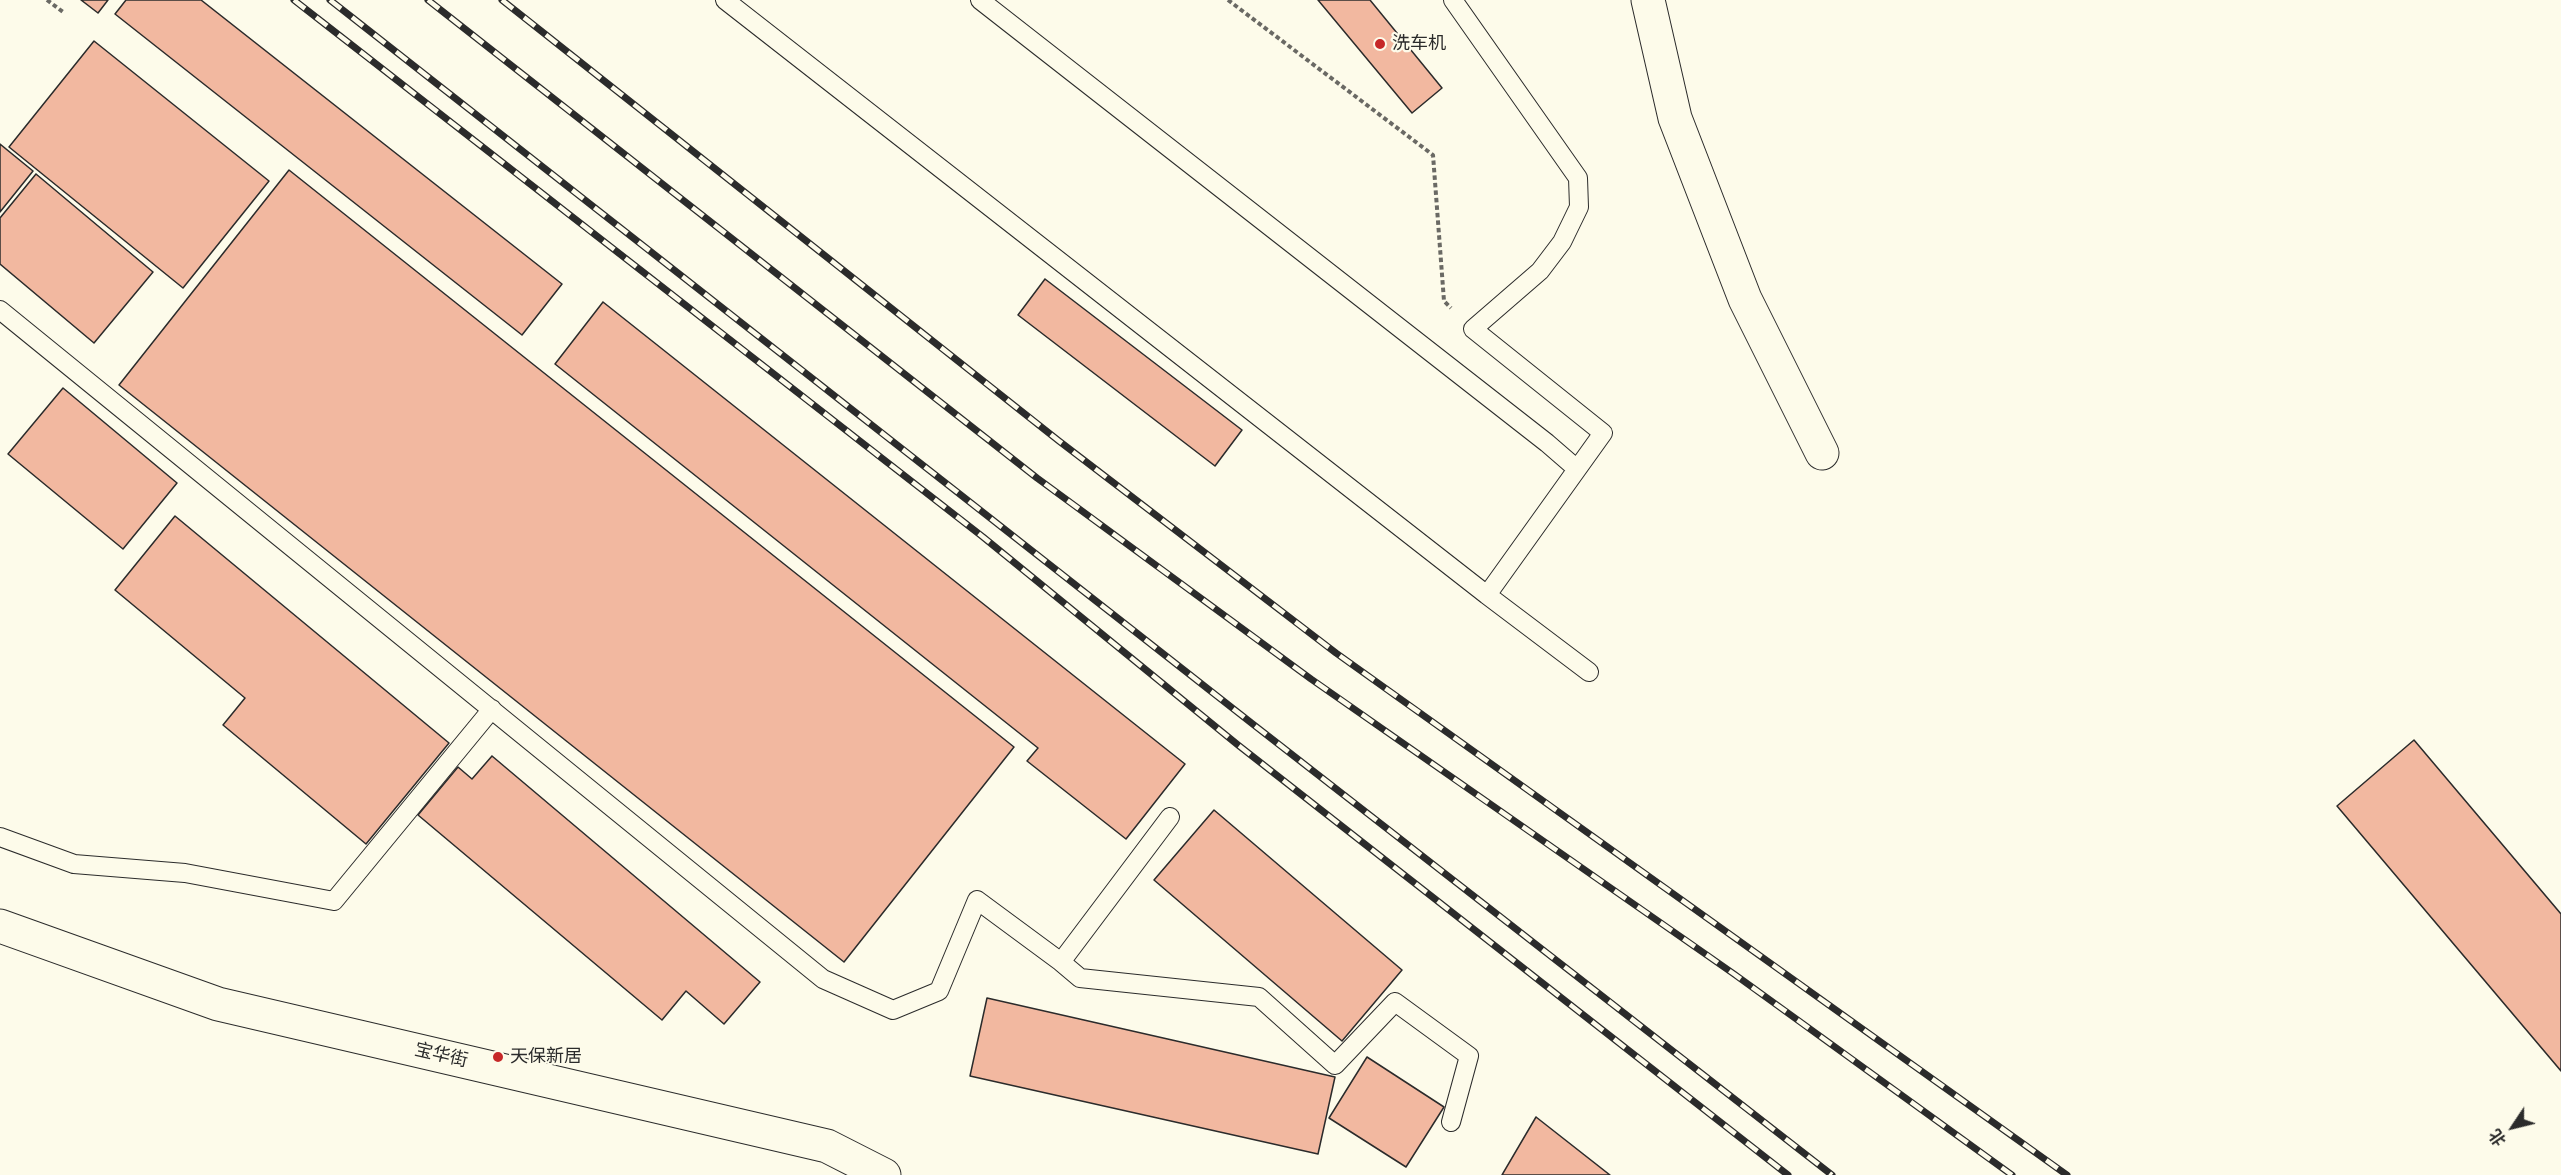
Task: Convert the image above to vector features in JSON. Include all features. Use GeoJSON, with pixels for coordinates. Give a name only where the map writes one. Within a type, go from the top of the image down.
{"type":"FeatureCollection","features":[{"type":"Feature","properties":{"kind":"street"},"geometry":{"type":"LineString","coordinates":[[1648,0],[1679,129],[1745,299],[1822,453]]}},
{"type":"Feature","properties":{"kind":"street","name":"宝华街"},"geometry":{"type":"LineString","coordinates":[[0,926],[218,1004],[827,1146],[884,1175]]}},
{"type":"Feature","properties":{"kind":"lane"},"geometry":{"type":"LineString","coordinates":[[725,0],[1487,595],[1589,672]]}},
{"type":"Feature","properties":{"kind":"lane"},"geometry":{"type":"LineString","coordinates":[[980,0],[1547,443],[1577,469]]}},
{"type":"Feature","properties":{"kind":"lane"},"geometry":{"type":"LineString","coordinates":[[1453,0],[1578,177],[1579,207],[1562,242],[1540,271],[1473,329],[1603,433],[1487,595]]}},
{"type":"Feature","properties":{"kind":"lane"},"geometry":{"type":"LineString","coordinates":[[0,310],[823,979],[893,1010],[939,991],[977,900],[1080,978],[1258,997],[1335,1065],[1395,1002],[1469,1056],[1451,1122]]}},
{"type":"Feature","properties":{"kind":"lane"},"geometry":{"type":"LineString","coordinates":[[0,837],[74,864],[185,873],[334,901],[492,710]]}},
{"type":"Feature","properties":{"kind":"lane"},"geometry":{"type":"LineString","coordinates":[[1061,962],[1170,817]]}},
{"type":"Feature","properties":{"kind":"path"},"geometry":{"type":"LineString","coordinates":[[47,0],[63,12]]}},
{"type":"Feature","properties":{"kind":"path"},"geometry":{"type":"LineString","coordinates":[[1228,0],[1433,155],[1444,301],[1473,329]]}},
{"type":"Feature","properties":{"kind":"building"},"geometry":{"type":"Polygon","coordinates":[[[81,0],[108,0],[98,13],[81,0]]]}},
{"type":"Feature","properties":{"kind":"building"},"geometry":{"type":"Polygon","coordinates":[[[126,0],[201,0],[562,284],[522,335],[115,14],[126,0]]]}},
{"type":"Feature","properties":{"kind":"building","name":"洗车机"},"geometry":{"type":"Polygon","coordinates":[[[1318,0],[1370,0],[1442,88],[1412,113],[1318,0]]]}},
{"type":"Feature","properties":{"kind":"building"},"geometry":{"type":"Polygon","coordinates":[[[94,41],[269,181],[183,288],[9,147],[94,41]]]}},
{"type":"Feature","properties":{"kind":"building"},"geometry":{"type":"Polygon","coordinates":[[[0,144],[33,171],[0,212],[0,144]]]}},
{"type":"Feature","properties":{"kind":"building"},"geometry":{"type":"Polygon","coordinates":[[[289,170],[1014,747],[844,962],[119,385],[289,170]]]}},
{"type":"Feature","properties":{"kind":"building"},"geometry":{"type":"Polygon","coordinates":[[[36,174],[153,272],[94,343],[0,264],[0,218],[36,174]]]}},
{"type":"Feature","properties":{"kind":"building"},"geometry":{"type":"Polygon","coordinates":[[[1045,279],[1242,430],[1215,466],[1018,315],[1045,279]]]}},
{"type":"Feature","properties":{"kind":"building"},"geometry":{"type":"Polygon","coordinates":[[[603,302],[1185,764],[1126,839],[1027,761],[1038,748],[555,364],[603,302]]]}},
{"type":"Feature","properties":{"kind":"building"},"geometry":{"type":"Polygon","coordinates":[[[63,388],[177,483],[123,549],[8,454],[63,388]]]}},
{"type":"Feature","properties":{"kind":"building"},"geometry":{"type":"Polygon","coordinates":[[[175,516],[449,743],[366,844],[223,725],[245,698],[115,590],[175,516]]]}},
{"type":"Feature","properties":{"kind":"building"},"geometry":{"type":"Polygon","coordinates":[[[2414,740],[2561,914],[2561,1071],[2337,806],[2414,740]]]}},
{"type":"Feature","properties":{"kind":"building"},"geometry":{"type":"Polygon","coordinates":[[[492,756],[760,982],[724,1024],[686,991],[662,1020],[418,815],[458,767],[472,779],[492,756]]]}},
{"type":"Feature","properties":{"kind":"building"},"geometry":{"type":"Polygon","coordinates":[[[1214,810],[1402,970],[1342,1041],[1154,880],[1214,810]]]}},
{"type":"Feature","properties":{"kind":"building"},"geometry":{"type":"Polygon","coordinates":[[[987,998],[1335,1077],[1318,1154],[970,1076],[987,998]]]}},
{"type":"Feature","properties":{"kind":"building"},"geometry":{"type":"Polygon","coordinates":[[[1367,1057],[1444,1107],[1406,1167],[1329,1118],[1367,1057]]]}},
{"type":"Feature","properties":{"kind":"building"},"geometry":{"type":"Polygon","coordinates":[[[1536,1117],[1610,1175],[1502,1175],[1536,1117]]]}},
{"type":"Feature","properties":{"kind":"railway"},"geometry":{"type":"LineString","coordinates":[[294,0],[983,537],[1238,745],[1788,1175]]}},
{"type":"Feature","properties":{"kind":"railway"},"geometry":{"type":"LineString","coordinates":[[330,0],[1832,1175]]}},
{"type":"Feature","properties":{"kind":"railway"},"geometry":{"type":"LineString","coordinates":[[428,0],[1037,478],[1311,679],[1734,974],[2012,1175]]}},
{"type":"Feature","properties":{"kind":"railway"},"geometry":{"type":"LineString","coordinates":[[502,0],[1059,441],[1336,653],[2067,1175]]}},
{"type":"Feature","properties":{"kind":"place","name":"洗车机"},"geometry":{"type":"Point","coordinates":[1380,44]}},
{"type":"Feature","properties":{"kind":"place","name":"天保新居"},"geometry":{"type":"Point","coordinates":[498,1057]}}]}
